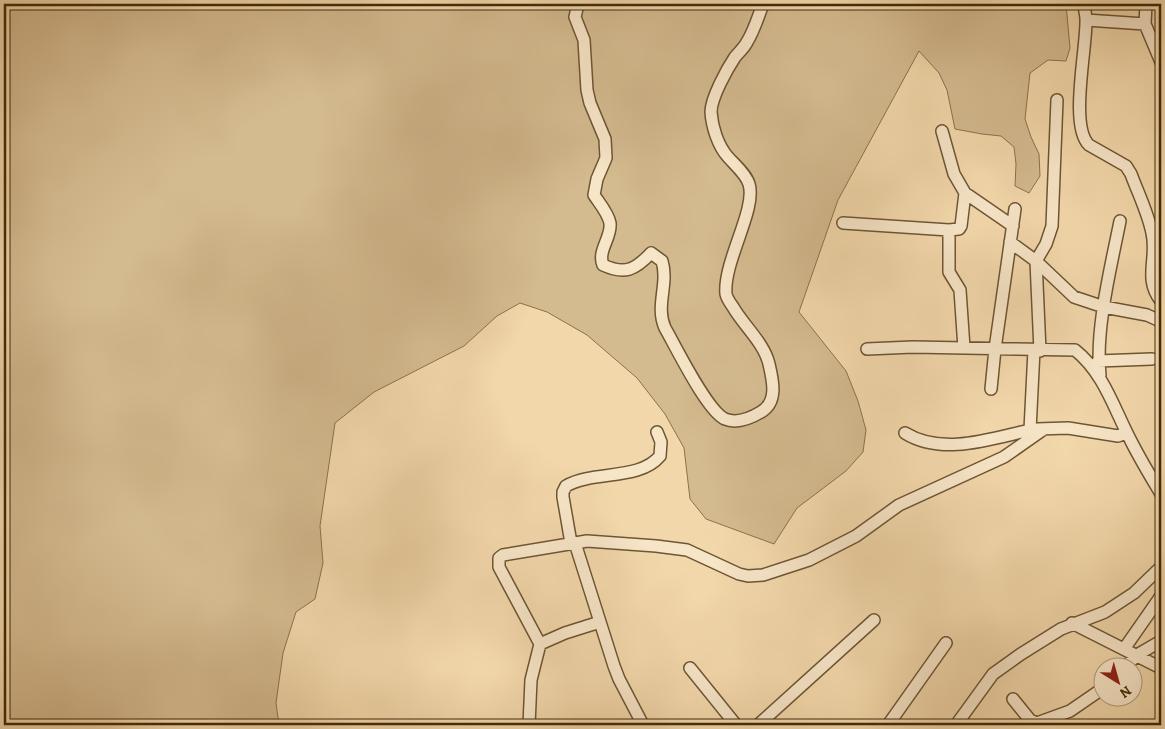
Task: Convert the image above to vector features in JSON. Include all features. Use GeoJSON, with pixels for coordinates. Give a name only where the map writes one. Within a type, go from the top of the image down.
{"type":"FeatureCollection","features":[{"type":"Feature","properties":{"kind":"street"},"geometry":{"type":"LineString","coordinates":[[578,4],[575,17],[584,40],[587,90],[590,103],[606,139],[606,158],[597,179],[594,195],[607,213],[610,223],[601,260],[603,266],[618,271],[626,271],[642,262],[651,253],[662,261],[665,278],[661,320],[708,403],[720,416],[727,420],[737,421],[745,420],[767,408],[771,403],[773,388],[771,370],[766,354],[740,320],[726,295],[729,264],[750,198],[749,184],[738,167],[726,155],[715,134],[711,113],[712,102],[734,59],[747,42],[762,4]]}},
{"type":"Feature","properties":{"kind":"street"},"geometry":{"type":"LineString","coordinates":[[1084,4],[1086,20],[1080,88],[1081,130],[1089,146],[1126,166],[1131,174],[1152,230],[1154,244],[1151,282],[1156,295],[1161,301]]}},
{"type":"Feature","properties":{"kind":"street"},"geometry":{"type":"LineString","coordinates":[[1146,4],[1146,24],[1161,62]]}},
{"type":"Feature","properties":{"kind":"street"},"geometry":{"type":"LineString","coordinates":[[1086,20],[1146,24]]}},
{"type":"Feature","properties":{"kind":"street"},"geometry":{"type":"LineString","coordinates":[[1030,430],[1037,350],[1036,261],[1046,244],[1052,226],[1058,100]]}},
{"type":"Feature","properties":{"kind":"street"},"geometry":{"type":"LineString","coordinates":[[844,223],[949,230],[960,228],[964,198],[954,174],[942,131]]}},
{"type":"Feature","properties":{"kind":"street"},"geometry":{"type":"LineString","coordinates":[[964,198],[1012,226]]}},
{"type":"Feature","properties":{"kind":"street"},"geometry":{"type":"LineString","coordinates":[[991,389],[1015,209]]}},
{"type":"Feature","properties":{"kind":"street"},"geometry":{"type":"LineString","coordinates":[[1100,377],[1098,361],[1104,307],[1120,221]]}},
{"type":"Feature","properties":{"kind":"street"},"geometry":{"type":"LineString","coordinates":[[949,230],[949,272],[961,292],[964,348]]}},
{"type":"Feature","properties":{"kind":"street"},"geometry":{"type":"LineString","coordinates":[[1010,242],[1036,261],[1074,297],[1104,307],[1147,315],[1161,320]]}},
{"type":"Feature","properties":{"kind":"street"},"geometry":{"type":"LineString","coordinates":[[867,349],[1075,350],[1087,359],[1100,377],[1126,433],[1161,494]]}},
{"type":"Feature","properties":{"kind":"street"},"geometry":{"type":"LineString","coordinates":[[1098,361],[1152,360]]}},
{"type":"Feature","properties":{"kind":"street"},"geometry":{"type":"LineString","coordinates":[[905,433],[915,439],[953,444],[974,443],[1030,430],[1044,429],[1068,428],[1118,436],[1126,433]]}},
{"type":"Feature","properties":{"kind":"street"},"geometry":{"type":"LineString","coordinates":[[529,725],[530,680],[540,644],[499,567],[499,558],[503,554],[587,541],[646,545],[688,550],[739,574],[748,576],[763,575],[808,560],[856,536],[899,505],[998,460],[1044,429]]}},
{"type":"Feature","properties":{"kind":"street"},"geometry":{"type":"LineString","coordinates":[[644,725],[619,680],[573,543],[563,492],[566,486],[587,479],[648,467],[660,456],[661,442],[657,432]]}},
{"type":"Feature","properties":{"kind":"street"},"geometry":{"type":"LineString","coordinates":[[956,725],[993,674],[1020,654],[1072,623],[1105,612],[1134,593],[1161,567]]}},
{"type":"Feature","properties":{"kind":"street"},"geometry":{"type":"LineString","coordinates":[[1124,649],[1161,596]]}},
{"type":"Feature","properties":{"kind":"street"},"geometry":{"type":"LineString","coordinates":[[758,725],[874,620]]}},
{"type":"Feature","properties":{"kind":"street"},"geometry":{"type":"LineString","coordinates":[[540,644],[565,633],[600,622]]}},
{"type":"Feature","properties":{"kind":"street"},"geometry":{"type":"LineString","coordinates":[[1072,623],[1161,668]]}},
{"type":"Feature","properties":{"kind":"street"},"geometry":{"type":"LineString","coordinates":[[1137,655],[1161,642]]}},
{"type":"Feature","properties":{"kind":"street"},"geometry":{"type":"LineString","coordinates":[[888,725],[946,643]]}},
{"type":"Feature","properties":{"kind":"street"},"geometry":{"type":"LineString","coordinates":[[690,668],[736,725]]}},
{"type":"Feature","properties":{"kind":"street"},"geometry":{"type":"LineString","coordinates":[[1013,699],[1030,720],[1038,723],[1070,712],[1092,696]]}},
{"type":"Feature","properties":{"kind":"shaded area"},"geometry":{"type":"Polygon","coordinates":[[[4,4],[1066,4],[1070,48],[1066,61],[1048,60],[1030,73],[1025,119],[1039,154],[1040,176],[1029,193],[1015,186],[1016,164],[1014,147],[1001,136],[955,129],[947,90],[939,73],[919,51],[838,200],[799,312],[846,371],[858,401],[866,430],[863,452],[846,471],[797,508],[774,544],[706,519],[690,499],[684,448],[665,414],[637,378],[587,335],[547,312],[520,303],[497,316],[464,346],[374,392],[335,423],[320,526],[323,563],[315,599],[296,612],[283,653],[276,703],[279,725],[4,725],[4,4]]]}}]}
